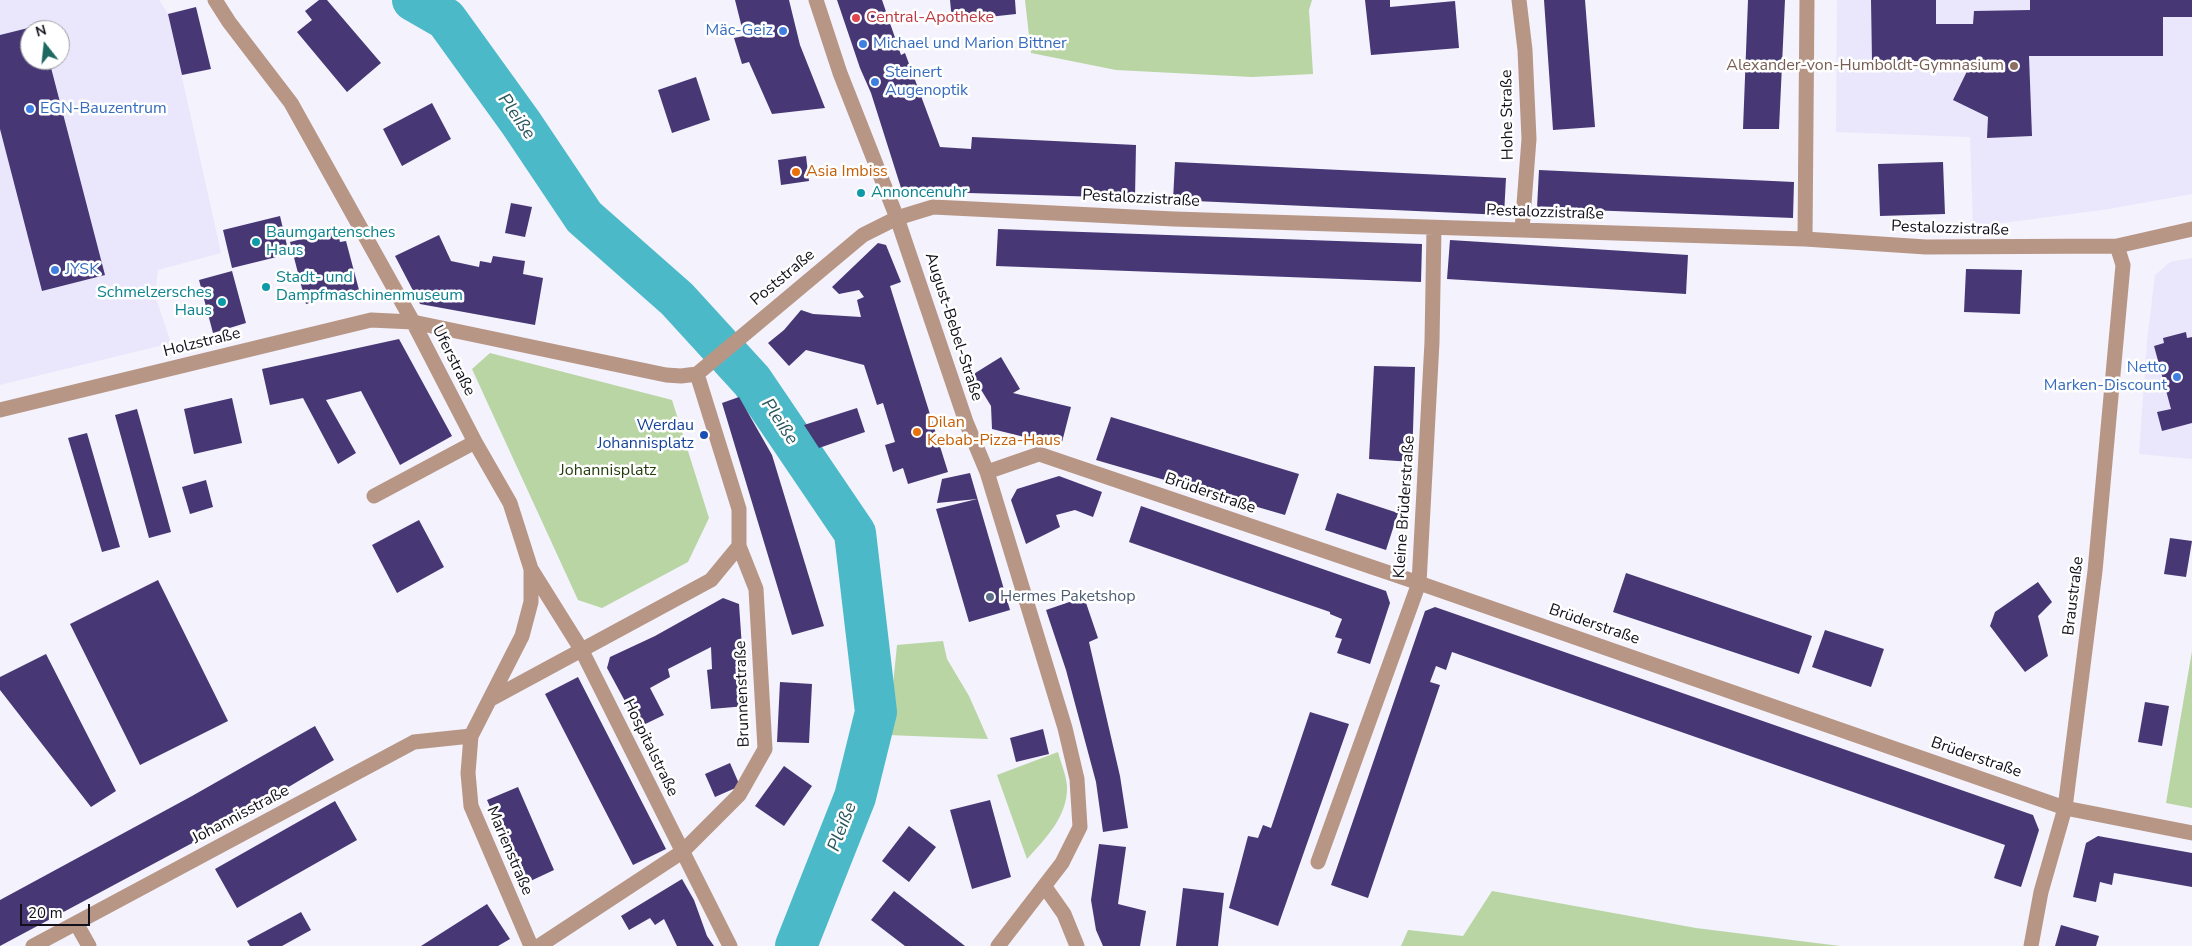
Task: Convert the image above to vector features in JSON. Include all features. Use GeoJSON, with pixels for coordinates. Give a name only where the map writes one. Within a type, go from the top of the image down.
{"type":"FeatureCollection","features":[{"type":"Feature","properties":{"kind":"street","name":"Uferstraße"},"geometry":{"type":"LineString","coordinates":[[216,0],[229,22],[291,103],[413,322],[475,442],[510,503],[531,569],[531,602],[522,636],[471,736]]}},
{"type":"Feature","properties":{"kind":"street","name":"August-Bebel-Straße"},"geometry":{"type":"LineString","coordinates":[[816,0],[840,73],[897,218],[966,422],[987,472],[1065,728],[1077,779],[1080,827],[1062,863],[1045,888],[998,946]]}},
{"type":"Feature","properties":{"kind":"street","name":"Hohe Straße"},"geometry":{"type":"LineString","coordinates":[[1519,0],[1525,50],[1529,139],[1522,230]]}},
{"type":"Feature","properties":{"kind":"street"},"geometry":{"type":"LineString","coordinates":[[1805,239],[1807,0]]}},
{"type":"Feature","properties":{"kind":"street","name":"Pestalozzistraße"},"geometry":{"type":"LineString","coordinates":[[897,218],[933,207],[1174,219],[1805,239],[1926,247],[2117,246],[2192,229]]}},
{"type":"Feature","properties":{"kind":"street","name":"Poststraße"},"geometry":{"type":"LineString","coordinates":[[702,370],[862,235],[897,218]]}},
{"type":"Feature","properties":{"kind":"street","name":"Kleine Brüderstraße"},"geometry":{"type":"LineString","coordinates":[[1318,862],[1419,583],[1432,342],[1434,228]]}},
{"type":"Feature","properties":{"kind":"street","name":"Braustraße"},"geometry":{"type":"LineString","coordinates":[[2031,946],[2041,892],[2065,808],[2095,571],[2123,265],[2117,246]]}},
{"type":"Feature","properties":{"kind":"street","name":"Holzstraße"},"geometry":{"type":"LineString","coordinates":[[0,410],[371,320],[413,322]]}},
{"type":"Feature","properties":{"kind":"street"},"geometry":{"type":"LineString","coordinates":[[413,322],[666,375],[681,376],[702,370],[739,509],[739,546],[711,580],[491,699]]}},
{"type":"Feature","properties":{"kind":"street"},"geometry":{"type":"LineString","coordinates":[[374,496],[475,442]]}},
{"type":"Feature","properties":{"kind":"street","name":"Brüderstraße"},"geometry":{"type":"LineString","coordinates":[[987,472],[1038,454],[1419,583],[2065,808],[2192,833]]}},
{"type":"Feature","properties":{"kind":"street","name":"Brunnenstraße"},"geometry":{"type":"LineString","coordinates":[[538,946],[682,852],[739,795],[765,749],[756,588],[739,546]]}},
{"type":"Feature","properties":{"kind":"street","name":"Hospitalstraße"},"geometry":{"type":"LineString","coordinates":[[531,569],[581,649],[730,946]]}},
{"type":"Feature","properties":{"kind":"street","name":"Johannisstraße"},"geometry":{"type":"LineString","coordinates":[[33,946],[414,742],[471,736]]}},
{"type":"Feature","properties":{"kind":"street","name":"Marienstraße"},"geometry":{"type":"LineString","coordinates":[[471,736],[468,773],[471,806],[530,946]]}},
{"type":"Feature","properties":{"kind":"street"},"geometry":{"type":"LineString","coordinates":[[1045,888],[1064,914],[1077,946]]}},
{"type":"Feature","properties":{"kind":"street"},"geometry":{"type":"LineString","coordinates":[[76,923],[89,946]]}},
{"type":"Feature","properties":{"kind":"shaded area"},"geometry":{"type":"Polygon","coordinates":[[[0,0],[159,0],[168,14],[221,253],[158,270],[155,296],[171,343],[0,385],[0,0]]]}},
{"type":"Feature","properties":{"kind":"shaded area","name":"Alexander-von-Humboldt-Gymnasium"},"geometry":{"type":"Polygon","coordinates":[[[1837,0],[2192,0],[2192,194],[2109,209],[1973,227],[1970,137],[1836,132],[1837,0]]]}},
{"type":"Feature","properties":{"kind":"shaded area"},"geometry":{"type":"Polygon","coordinates":[[[2192,258],[2192,459],[2139,454],[2147,341],[2155,275],[2170,262],[2192,258]]]}},
{"type":"Feature","properties":{"kind":"green space"},"geometry":{"type":"Polygon","coordinates":[[[1025,0],[1312,0],[1309,10],[1313,74],[1252,77],[1116,70],[1031,53],[1025,0]]]}},
{"type":"Feature","properties":{"kind":"green space","name":"Johannisplatz"},"geometry":{"type":"Polygon","coordinates":[[[490,353],[672,400],[709,518],[688,562],[602,608],[578,600],[472,369],[490,353]]]}},
{"type":"Feature","properties":{"kind":"green space"},"geometry":{"type":"Polygon","coordinates":[[[943,641],[947,659],[969,696],[988,739],[888,735],[897,645],[943,641]]]}},
{"type":"Feature","properties":{"kind":"green space"},"geometry":{"type":"Polygon","coordinates":[[[2192,651],[2192,808],[2166,803],[2192,651]]]}},
{"type":"Feature","properties":{"kind":"green space"},"geometry":{"type":"Polygon","coordinates":[[[1058,752],[1067,786],[1064,807],[1054,826],[1027,859],[997,775],[1058,752]]]}},
{"type":"Feature","properties":{"kind":"green space"},"geometry":{"type":"Polygon","coordinates":[[[1492,891],[1696,928],[1840,946],[1401,946],[1408,930],[1463,936],[1492,891]]]}},
{"type":"Feature","properties":{"kind":"building"},"geometry":{"type":"Polygon","coordinates":[[[319,0],[327,0],[381,63],[347,92],[297,32],[312,20],[305,11],[319,0]]]}},
{"type":"Feature","properties":{"kind":"building"},"geometry":{"type":"Polygon","coordinates":[[[735,0],[789,0],[800,45],[825,108],[772,114],[749,62],[742,64],[734,38],[744,36],[735,0]]]}},
{"type":"Feature","properties":{"kind":"building"},"geometry":{"type":"Polygon","coordinates":[[[837,0],[882,0],[901,55],[905,53],[940,147],[971,149],[972,137],[1136,145],[1135,198],[902,191],[871,93],[860,68],[837,0]]]}},
{"type":"Feature","properties":{"kind":"building"},"geometry":{"type":"Polygon","coordinates":[[[950,0],[1015,0],[1016,14],[952,21],[950,0]]]}},
{"type":"Feature","properties":{"kind":"building"},"geometry":{"type":"Polygon","coordinates":[[[1365,0],[1390,0],[1390,7],[1455,1],[1459,48],[1371,55],[1365,0]]]}},
{"type":"Feature","properties":{"kind":"building"},"geometry":{"type":"Polygon","coordinates":[[[1544,0],[1585,0],[1595,127],[1553,130],[1544,0]]]}},
{"type":"Feature","properties":{"kind":"building"},"geometry":{"type":"Polygon","coordinates":[[[1748,0],[1785,0],[1779,129],[1743,129],[1748,0]]]}},
{"type":"Feature","properties":{"kind":"building"},"geometry":{"type":"Polygon","coordinates":[[[1871,0],[1936,0],[1936,24],[1973,24],[1974,11],[2030,10],[2030,0],[2192,0],[2192,17],[2163,17],[2163,56],[2029,56],[2032,136],[1987,138],[1988,117],[1953,100],[1972,61],[1872,61],[1871,0]]]}},
{"type":"Feature","properties":{"kind":"building"},"geometry":{"type":"Polygon","coordinates":[[[196,7],[211,69],[182,75],[168,14],[196,7]]]}},
{"type":"Feature","properties":{"kind":"building"},"geometry":{"type":"Polygon","coordinates":[[[20,30],[20,70],[52,70],[105,275],[42,291],[0,129],[0,35],[20,30]]]}},
{"type":"Feature","properties":{"kind":"building"},"geometry":{"type":"Polygon","coordinates":[[[696,77],[710,120],[672,133],[658,90],[696,77]]]}},
{"type":"Feature","properties":{"kind":"building"},"geometry":{"type":"Polygon","coordinates":[[[432,103],[451,139],[402,166],[383,129],[432,103]]]}},
{"type":"Feature","properties":{"kind":"building"},"geometry":{"type":"Polygon","coordinates":[[[806,156],[809,181],[781,185],[778,160],[806,156]]]}},
{"type":"Feature","properties":{"kind":"building"},"geometry":{"type":"Polygon","coordinates":[[[1175,162],[1506,178],[1504,215],[1173,200],[1175,162]]]}},
{"type":"Feature","properties":{"kind":"building"},"geometry":{"type":"Polygon","coordinates":[[[1943,162],[1945,214],[1880,216],[1878,164],[1943,162]]]}},
{"type":"Feature","properties":{"kind":"building"},"geometry":{"type":"Polygon","coordinates":[[[1539,170],[1794,182],[1793,218],[1537,208],[1539,170]]]}},
{"type":"Feature","properties":{"kind":"building"},"geometry":{"type":"Polygon","coordinates":[[[511,203],[532,207],[525,237],[505,233],[511,203]]]}},
{"type":"Feature","properties":{"kind":"building","name":"Baumgartensches Haus"},"geometry":{"type":"Polygon","coordinates":[[[280,216],[289,254],[232,268],[223,230],[280,216]]]}},
{"type":"Feature","properties":{"kind":"building"},"geometry":{"type":"Polygon","coordinates":[[[998,229],[1422,244],[1421,282],[996,266],[998,229]]]}},
{"type":"Feature","properties":{"kind":"building"},"geometry":{"type":"Polygon","coordinates":[[[337,230],[340,242],[346,241],[359,290],[306,304],[290,242],[337,230]]]}},
{"type":"Feature","properties":{"kind":"building"},"geometry":{"type":"Polygon","coordinates":[[[439,235],[451,261],[479,267],[480,261],[491,263],[493,256],[525,261],[523,274],[543,278],[535,325],[420,304],[395,256],[439,235]]]}},
{"type":"Feature","properties":{"kind":"building"},"geometry":{"type":"Polygon","coordinates":[[[1450,240],[1688,255],[1686,294],[1447,279],[1450,240]]]}},
{"type":"Feature","properties":{"kind":"building"},"geometry":{"type":"Polygon","coordinates":[[[878,243],[886,245],[901,282],[890,286],[948,472],[908,484],[903,468],[893,472],[885,445],[895,442],[883,403],[877,405],[864,365],[806,350],[789,366],[768,343],[784,330],[801,310],[813,314],[861,317],[857,300],[864,297],[859,290],[839,294],[832,287],[878,243]]]}},
{"type":"Feature","properties":{"kind":"building"},"geometry":{"type":"Polygon","coordinates":[[[1966,269],[2022,270],[2020,314],[1964,312],[1966,269]]]}},
{"type":"Feature","properties":{"kind":"building","name":"Schmelzersches Haus"},"geometry":{"type":"Polygon","coordinates":[[[232,271],[246,323],[213,333],[199,280],[232,271]]]}},
{"type":"Feature","properties":{"kind":"building","name":"Netto Marken-Discount"},"geometry":{"type":"Polygon","coordinates":[[[2186,332],[2187,338],[2192,337],[2192,423],[2162,431],[2157,412],[2171,409],[2154,346],[2164,343],[2163,338],[2186,332]]]}},
{"type":"Feature","properties":{"kind":"building"},"geometry":{"type":"Polygon","coordinates":[[[399,339],[452,436],[400,465],[361,391],[326,400],[356,453],[338,464],[303,398],[270,405],[262,369],[399,339]]]}},
{"type":"Feature","properties":{"kind":"building"},"geometry":{"type":"Polygon","coordinates":[[[1001,357],[1020,389],[1013,393],[1071,407],[1061,446],[992,429],[991,406],[972,375],[1001,357]]]}},
{"type":"Feature","properties":{"kind":"building"},"geometry":{"type":"Polygon","coordinates":[[[1374,366],[1415,367],[1412,462],[1369,459],[1374,366]]]}},
{"type":"Feature","properties":{"kind":"building"},"geometry":{"type":"Polygon","coordinates":[[[739,397],[772,455],[824,626],[792,635],[722,403],[739,397]]]}},
{"type":"Feature","properties":{"kind":"building"},"geometry":{"type":"Polygon","coordinates":[[[232,398],[242,443],[194,454],[184,409],[232,398]]]}},
{"type":"Feature","properties":{"kind":"building"},"geometry":{"type":"Polygon","coordinates":[[[857,408],[865,432],[819,448],[804,425],[857,408]]]}},
{"type":"Feature","properties":{"kind":"building"},"geometry":{"type":"Polygon","coordinates":[[[137,409],[171,532],[149,538],[115,415],[137,409]]]}},
{"type":"Feature","properties":{"kind":"building"},"geometry":{"type":"Polygon","coordinates":[[[1111,417],[1299,474],[1285,515],[1096,460],[1111,417]]]}},
{"type":"Feature","properties":{"kind":"building"},"geometry":{"type":"Polygon","coordinates":[[[87,433],[120,547],[102,552],[68,438],[87,433]]]}},
{"type":"Feature","properties":{"kind":"building"},"geometry":{"type":"Polygon","coordinates":[[[970,473],[1010,610],[969,622],[936,509],[977,499],[937,503],[942,479],[970,473]]]}},
{"type":"Feature","properties":{"kind":"building"},"geometry":{"type":"Polygon","coordinates":[[[1059,476],[1102,492],[1093,517],[1075,510],[1056,515],[1060,527],[1026,544],[1011,500],[1017,489],[1059,476]]]}},
{"type":"Feature","properties":{"kind":"building"},"geometry":{"type":"Polygon","coordinates":[[[206,480],[213,507],[190,514],[182,487],[206,480]]]}},
{"type":"Feature","properties":{"kind":"building"},"geometry":{"type":"Polygon","coordinates":[[[1337,493],[1398,513],[1386,550],[1325,530],[1337,493]]]}},
{"type":"Feature","properties":{"kind":"building"},"geometry":{"type":"Polygon","coordinates":[[[1141,506],[1386,591],[1390,603],[1370,664],[1337,653],[1342,639],[1335,637],[1342,619],[1330,614],[1330,612],[1129,542],[1141,506]]]}},
{"type":"Feature","properties":{"kind":"building"},"geometry":{"type":"Polygon","coordinates":[[[419,520],[444,567],[397,593],[372,545],[419,520]]]}},
{"type":"Feature","properties":{"kind":"building"},"geometry":{"type":"Polygon","coordinates":[[[2170,538],[2192,541],[2186,577],[2164,574],[2170,538]]]}},
{"type":"Feature","properties":{"kind":"building"},"geometry":{"type":"Polygon","coordinates":[[[1626,573],[1812,636],[1799,674],[1613,612],[1626,573]]]}},
{"type":"Feature","properties":{"kind":"building"},"geometry":{"type":"Polygon","coordinates":[[[158,580],[228,721],[140,765],[70,624],[158,580]]]}},
{"type":"Feature","properties":{"kind":"building"},"geometry":{"type":"Polygon","coordinates":[[[2038,582],[2052,602],[2038,616],[2048,656],[2025,672],[1990,626],[1995,612],[2038,582]]]}},
{"type":"Feature","properties":{"kind":"building"},"geometry":{"type":"Polygon","coordinates":[[[1084,597],[1098,638],[1089,642],[1120,776],[1128,828],[1103,832],[1096,782],[1066,670],[1046,610],[1084,597]]]}},
{"type":"Feature","properties":{"kind":"building"},"geometry":{"type":"Polygon","coordinates":[[[723,598],[739,604],[746,706],[711,709],[707,670],[712,669],[711,647],[668,669],[670,677],[650,688],[664,715],[639,727],[607,668],[610,657],[655,636],[723,598]]]}},
{"type":"Feature","properties":{"kind":"building"},"geometry":{"type":"Polygon","coordinates":[[[1435,607],[2033,815],[2039,830],[2021,887],[1994,878],[2005,845],[1452,652],[1446,670],[1436,666],[1430,682],[1440,685],[1368,898],[1331,885],[1425,611],[1435,607]]]}},
{"type":"Feature","properties":{"kind":"building"},"geometry":{"type":"Polygon","coordinates":[[[1825,630],[1884,649],[1871,687],[1812,667],[1825,630]]]}},
{"type":"Feature","properties":{"kind":"building"},"geometry":{"type":"Polygon","coordinates":[[[46,654],[116,791],[91,807],[0,690],[0,677],[46,654]]]}},
{"type":"Feature","properties":{"kind":"building"},"geometry":{"type":"Polygon","coordinates":[[[578,677],[666,849],[633,865],[545,694],[578,677]]]}},
{"type":"Feature","properties":{"kind":"building"},"geometry":{"type":"Polygon","coordinates":[[[780,682],[812,684],[809,743],[777,742],[780,682]]]}},
{"type":"Feature","properties":{"kind":"building"},"geometry":{"type":"Polygon","coordinates":[[[2145,702],[2169,706],[2162,746],[2138,742],[2145,702]]]}},
{"type":"Feature","properties":{"kind":"building"},"geometry":{"type":"Polygon","coordinates":[[[1310,712],[1349,724],[1278,926],[1229,908],[1248,836],[1258,838],[1263,825],[1271,828],[1310,712]]]}},
{"type":"Feature","properties":{"kind":"building"},"geometry":{"type":"Polygon","coordinates":[[[315,726],[334,760],[211,833],[0,946],[0,900],[192,796],[315,726]]]}},
{"type":"Feature","properties":{"kind":"building"},"geometry":{"type":"Polygon","coordinates":[[[1043,729],[1049,754],[1016,762],[1010,738],[1043,729]]]}},
{"type":"Feature","properties":{"kind":"building"},"geometry":{"type":"Polygon","coordinates":[[[730,763],[740,786],[715,797],[705,774],[730,763]]]}},
{"type":"Feature","properties":{"kind":"building"},"geometry":{"type":"Polygon","coordinates":[[[784,766],[812,786],[784,826],[755,806],[784,766]]]}},
{"type":"Feature","properties":{"kind":"building"},"geometry":{"type":"Polygon","coordinates":[[[518,787],[554,870],[524,884],[487,800],[518,787]]]}},
{"type":"Feature","properties":{"kind":"building"},"geometry":{"type":"Polygon","coordinates":[[[990,800],[1011,877],[972,889],[950,810],[990,800]]]}},
{"type":"Feature","properties":{"kind":"building"},"geometry":{"type":"Polygon","coordinates":[[[335,801],[357,840],[237,908],[215,869],[335,801]]]}},
{"type":"Feature","properties":{"kind":"building"},"geometry":{"type":"Polygon","coordinates":[[[909,826],[936,847],[909,882],[882,861],[909,826]]]}},
{"type":"Feature","properties":{"kind":"building"},"geometry":{"type":"Polygon","coordinates":[[[2098,836],[2192,853],[2192,887],[2114,873],[2112,885],[2100,882],[2096,902],[2073,897],[2086,843],[2098,836]]]}},
{"type":"Feature","properties":{"kind":"building"},"geometry":{"type":"Polygon","coordinates":[[[1099,844],[1126,847],[1118,904],[1146,911],[1140,946],[1103,946],[1096,930],[1091,900],[1099,844]]]}},
{"type":"Feature","properties":{"kind":"building"},"geometry":{"type":"Polygon","coordinates":[[[682,879],[694,900],[707,936],[714,946],[677,946],[664,919],[655,925],[650,918],[629,930],[621,916],[682,879]]]}},
{"type":"Feature","properties":{"kind":"building"},"geometry":{"type":"Polygon","coordinates":[[[1183,888],[1224,893],[1218,946],[1176,946],[1183,888]]]}},
{"type":"Feature","properties":{"kind":"building"},"geometry":{"type":"Polygon","coordinates":[[[894,891],[965,946],[905,946],[871,920],[894,891]]]}},
{"type":"Feature","properties":{"kind":"building"},"geometry":{"type":"Polygon","coordinates":[[[487,904],[510,939],[498,946],[421,946],[487,904]]]}},
{"type":"Feature","properties":{"kind":"building"},"geometry":{"type":"Polygon","coordinates":[[[301,912],[311,930],[282,946],[250,946],[247,941],[301,912]]]}},
{"type":"Feature","properties":{"kind":"building"},"geometry":{"type":"Polygon","coordinates":[[[2061,925],[2099,936],[2096,946],[2055,946],[2061,925]]]}},
{"type":"Feature","properties":{"kind":"waterway","name":"Pleiße"},"geometry":{"type":"LineString","coordinates":[[413,0],[446,19],[521,123],[584,217],[677,299],[752,381],[855,533],[876,712],[855,797],[796,946]]}},
{"type":"Feature","properties":{"kind":"place","name":"Central-Apotheke"},"geometry":{"type":"Point","coordinates":[856,18]}},
{"type":"Feature","properties":{"kind":"place","name":"Mäc-Geiz"},"geometry":{"type":"Point","coordinates":[783,31]}},
{"type":"Feature","properties":{"kind":"place","name":"Michael und Marion Bittner"},"geometry":{"type":"Point","coordinates":[863,44]}},
{"type":"Feature","properties":{"kind":"place","name":"Alexander-von-Humboldt-Gymnasium"},"geometry":{"type":"Point","coordinates":[2014,66]}},
{"type":"Feature","properties":{"kind":"place","name":"Steinert Augenoptik"},"geometry":{"type":"Point","coordinates":[875,82]}},
{"type":"Feature","properties":{"kind":"place","name":"EGN-Bauzentrum"},"geometry":{"type":"Point","coordinates":[30,109]}},
{"type":"Feature","properties":{"kind":"place","name":"Asia Imbiss"},"geometry":{"type":"Point","coordinates":[796,172]}},
{"type":"Feature","properties":{"kind":"place","name":"Annoncenuhr"},"geometry":{"type":"Point","coordinates":[861,193]}},
{"type":"Feature","properties":{"kind":"place","name":"Baumgartensches Haus"},"geometry":{"type":"Point","coordinates":[256,242]}},
{"type":"Feature","properties":{"kind":"place","name":"JYSK"},"geometry":{"type":"Point","coordinates":[55,270]}},
{"type":"Feature","properties":{"kind":"place","name":"Stadt- und Dampfmaschinenmuseum"},"geometry":{"type":"Point","coordinates":[266,287]}},
{"type":"Feature","properties":{"kind":"place","name":"Schmelzersches Haus"},"geometry":{"type":"Point","coordinates":[222,302]}},
{"type":"Feature","properties":{"kind":"place","name":"Netto Marken-Discount"},"geometry":{"type":"Point","coordinates":[2177,377]}},
{"type":"Feature","properties":{"kind":"place","name":"Dilan Kebab-Pizza-Haus"},"geometry":{"type":"Point","coordinates":[917,432]}},
{"type":"Feature","properties":{"kind":"place","name":"Werdau Johannisplatz"},"geometry":{"type":"Point","coordinates":[704,435]}},
{"type":"Feature","properties":{"kind":"place","name":"Hermes Paketshop"},"geometry":{"type":"Point","coordinates":[990,597]}}]}
